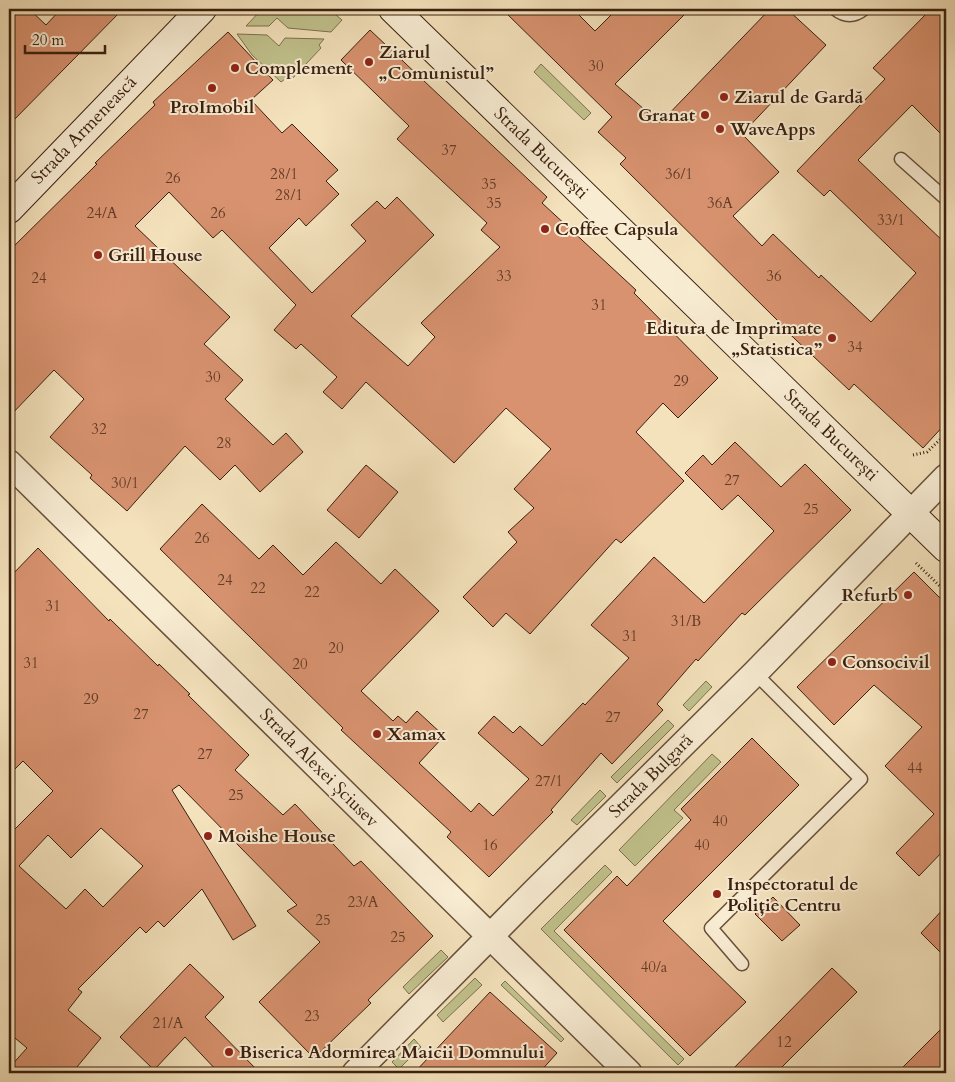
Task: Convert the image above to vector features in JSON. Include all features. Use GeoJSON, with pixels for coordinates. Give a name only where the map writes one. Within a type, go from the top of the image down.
{"type":"FeatureCollection","features":[{"type":"Feature","properties":{"kind":"main road","name":"Strada Armenească"},"geometry":{"type":"LineString","coordinates":[[9,209],[202,9]]}},
{"type":"Feature","properties":{"kind":"main road","name":"Strada București"},"geometry":{"type":"LineString","coordinates":[[394,9],[946,548]]}},
{"type":"Feature","properties":{"kind":"street","name":"Strada Alexei Șciusev"},"geometry":{"type":"LineString","coordinates":[[9,463],[629,1073]]}},
{"type":"Feature","properties":{"kind":"street","name":"Strada Bulgară"},"geometry":{"type":"LineString","coordinates":[[355,1073],[755,673],[946,477]]}},
{"type":"Feature","properties":{"kind":"lane"},"geometry":{"type":"LineString","coordinates":[[835,9],[842,14],[849,15],[857,14],[864,9]]}},
{"type":"Feature","properties":{"kind":"lane"},"geometry":{"type":"LineString","coordinates":[[901,159],[946,199]]}},
{"type":"Feature","properties":{"kind":"lane"},"geometry":{"type":"LineString","coordinates":[[742,964],[711,928],[861,779],[755,673]]}},
{"type":"Feature","properties":{"kind":"path"},"geometry":{"type":"LineString","coordinates":[[912,455],[927,452],[946,434]]}},
{"type":"Feature","properties":{"kind":"path"},"geometry":{"type":"LineString","coordinates":[[916,563],[946,592]]}},
{"type":"Feature","properties":{"kind":"green space"},"geometry":{"type":"Polygon","coordinates":[[[262,9],[284,9],[285,11],[301,12],[302,9],[329,9],[342,20],[331,32],[288,28],[277,18],[269,26],[246,26],[262,9]]]}},
{"type":"Feature","properties":{"kind":"green space"},"geometry":{"type":"Polygon","coordinates":[[[237,34],[267,35],[279,46],[285,38],[324,39],[319,45],[321,48],[291,80],[288,77],[281,82],[252,55],[237,34]]]}},
{"type":"Feature","properties":{"kind":"green space"},"geometry":{"type":"Polygon","coordinates":[[[541,64],[591,113],[584,120],[534,72],[541,64]]]}},
{"type":"Feature","properties":{"kind":"green space"},"geometry":{"type":"Polygon","coordinates":[[[706,681],[712,687],[689,711],[683,705],[706,681]]]}},
{"type":"Feature","properties":{"kind":"green space"},"geometry":{"type":"Polygon","coordinates":[[[668,720],[674,726],[617,783],[611,777],[668,720]]]}},
{"type":"Feature","properties":{"kind":"green space"},"geometry":{"type":"Polygon","coordinates":[[[712,754],[721,762],[674,810],[683,818],[635,866],[619,850],[712,754]]]}},
{"type":"Feature","properties":{"kind":"green space"},"geometry":{"type":"Polygon","coordinates":[[[600,790],[606,796],[577,825],[571,820],[600,790]]]}},
{"type":"Feature","properties":{"kind":"green space"},"geometry":{"type":"Polygon","coordinates":[[[605,865],[612,872],[554,931],[684,1059],[678,1065],[541,929],[605,865]]]}},
{"type":"Feature","properties":{"kind":"green space"},"geometry":{"type":"Polygon","coordinates":[[[441,950],[448,957],[409,994],[403,987],[441,950]]]}},
{"type":"Feature","properties":{"kind":"green space"},"geometry":{"type":"Polygon","coordinates":[[[475,978],[482,985],[443,1022],[437,1015],[475,978]]]}},
{"type":"Feature","properties":{"kind":"green space"},"geometry":{"type":"Polygon","coordinates":[[[505,981],[564,1039],[561,1042],[501,985],[505,981]]]}},
{"type":"Feature","properties":{"kind":"green space"},"geometry":{"type":"Polygon","coordinates":[[[414,1039],[421,1047],[399,1069],[392,1062],[414,1039]]]}},
{"type":"Feature","properties":{"kind":"building"},"geometry":{"type":"Polygon","coordinates":[[[9,9],[29,9],[46,25],[61,9],[123,9],[9,125],[9,9]]]}},
{"type":"Feature","properties":{"kind":"building"},"geometry":{"type":"Polygon","coordinates":[[[502,9],[573,9],[595,31],[617,9],[690,9],[615,84],[660,123],[770,9],[787,9],[826,45],[742,134],[779,172],[733,216],[762,246],[773,234],[819,278],[821,275],[871,322],[916,273],[830,190],[824,196],[797,171],[885,79],[873,68],[931,9],[946,9],[946,139],[912,105],[858,160],[946,244],[946,423],[923,448],[854,384],[849,390],[777,322],[620,164],[626,158],[598,132],[612,117],[502,9]]]}},
{"type":"Feature","properties":{"kind":"building"},"geometry":{"type":"Polygon","coordinates":[[[370,30],[547,197],[542,203],[636,290],[634,293],[718,378],[678,418],[663,403],[636,432],[684,481],[621,543],[616,539],[530,634],[506,613],[493,627],[463,597],[517,542],[508,532],[534,508],[514,489],[551,449],[506,408],[454,463],[366,382],[342,409],[323,392],[337,377],[301,344],[296,349],[274,330],[296,305],[222,230],[213,238],[169,192],[135,226],[230,317],[204,344],[243,380],[225,399],[273,445],[286,433],[303,452],[260,492],[235,465],[220,480],[185,446],[127,511],[90,478],[92,475],[50,437],[84,399],[54,370],[9,417],[9,251],[155,105],[153,102],[228,32],[273,80],[251,100],[282,133],[292,124],[338,170],[326,181],[339,194],[306,226],[299,218],[269,248],[312,293],[366,241],[351,225],[377,201],[385,209],[397,197],[434,235],[351,316],[408,366],[435,337],[421,323],[500,247],[481,230],[487,223],[397,139],[409,126],[341,60],[370,30]]]}},
{"type":"Feature","properties":{"kind":"building"},"geometry":{"type":"Polygon","coordinates":[[[735,442],[781,487],[805,464],[851,510],[745,615],[742,613],[698,661],[696,659],[657,704],[663,710],[612,764],[601,753],[551,810],[553,812],[489,877],[447,837],[451,832],[341,730],[343,728],[160,549],[202,504],[259,559],[273,545],[303,575],[336,542],[381,584],[395,569],[439,611],[361,691],[393,721],[398,716],[406,723],[417,711],[444,736],[419,763],[471,812],[479,803],[493,816],[529,779],[478,733],[494,716],[513,733],[520,726],[542,746],[583,703],[585,705],[629,658],[591,625],[654,557],[704,603],[774,531],[738,495],[722,510],[685,473],[703,455],[712,465],[735,442]]]}},
{"type":"Feature","properties":{"kind":"building"},"geometry":{"type":"Polygon","coordinates":[[[366,465],[398,492],[359,538],[327,510],[366,465]]]}},
{"type":"Feature","properties":{"kind":"building"},"geometry":{"type":"Polygon","coordinates":[[[38,548],[109,621],[110,619],[158,666],[159,664],[249,755],[235,770],[283,815],[295,804],[354,866],[361,861],[433,936],[368,1000],[371,1003],[314,1058],[259,1002],[320,942],[287,911],[297,905],[179,785],[172,790],[256,926],[233,940],[202,889],[164,927],[158,921],[146,933],[140,927],[78,989],[82,992],[68,1010],[101,1038],[72,1073],[9,1073],[9,1068],[27,1048],[9,1033],[9,835],[53,791],[23,761],[9,775],[9,578],[38,548]],[[101,828],[71,858],[48,835],[19,866],[66,909],[85,889],[103,907],[143,866],[101,828]]]}},
{"type":"Feature","properties":{"kind":"building"},"geometry":{"type":"Polygon","coordinates":[[[914,572],[946,604],[946,848],[919,876],[896,853],[934,814],[885,766],[922,727],[874,685],[834,725],[797,687],[914,572]]]}},
{"type":"Feature","properties":{"kind":"building"},"geometry":{"type":"Polygon","coordinates":[[[752,738],[799,785],[663,921],[746,1002],[690,1056],[564,930],[617,876],[627,886],[691,820],[681,809],[752,738]]]}},
{"type":"Feature","properties":{"kind":"building"},"geometry":{"type":"Polygon","coordinates":[[[773,897],[800,925],[782,941],[755,914],[773,897]]]}},
{"type":"Feature","properties":{"kind":"building"},"geometry":{"type":"Polygon","coordinates":[[[946,906],[946,958],[921,933],[946,906]]]}},
{"type":"Feature","properties":{"kind":"building"},"geometry":{"type":"Polygon","coordinates":[[[190,964],[224,997],[205,1017],[260,1073],[219,1073],[185,1037],[154,1070],[120,1037],[190,964]]]}},
{"type":"Feature","properties":{"kind":"building"},"geometry":{"type":"Polygon","coordinates":[[[832,968],[857,992],[776,1073],[729,1073],[832,968]]]}},
{"type":"Feature","properties":{"kind":"building"},"geometry":{"type":"Polygon","coordinates":[[[490,992],[557,1053],[539,1073],[414,1073],[490,992]]]}},
{"type":"Feature","properties":{"kind":"building"},"geometry":{"type":"Polygon","coordinates":[[[946,1024],[946,1073],[897,1073],[946,1024]]]}},
{"type":"Feature","properties":{"kind":"place","name":"Ziarul „Comunistul”"},"geometry":{"type":"Point","coordinates":[369,62]}},
{"type":"Feature","properties":{"kind":"place","name":"Complement"},"geometry":{"type":"Point","coordinates":[235,68]}},
{"type":"Feature","properties":{"kind":"place","name":"ProImobil"},"geometry":{"type":"Point","coordinates":[212,88]}},
{"type":"Feature","properties":{"kind":"place","name":"Ziarul de Gardă"},"geometry":{"type":"Point","coordinates":[724,97]}},
{"type":"Feature","properties":{"kind":"place","name":"Granat"},"geometry":{"type":"Point","coordinates":[705,115]}},
{"type":"Feature","properties":{"kind":"place","name":"WaveApps"},"geometry":{"type":"Point","coordinates":[720,129]}},
{"type":"Feature","properties":{"kind":"place","name":"Coffee Capsula"},"geometry":{"type":"Point","coordinates":[545,229]}},
{"type":"Feature","properties":{"kind":"place","name":"Grill House"},"geometry":{"type":"Point","coordinates":[98,255]}},
{"type":"Feature","properties":{"kind":"place","name":"Editura de Imprimate „Statistica”"},"geometry":{"type":"Point","coordinates":[832,338]}},
{"type":"Feature","properties":{"kind":"place","name":"Refurb"},"geometry":{"type":"Point","coordinates":[908,595]}},
{"type":"Feature","properties":{"kind":"place","name":"Consocivil"},"geometry":{"type":"Point","coordinates":[832,662]}},
{"type":"Feature","properties":{"kind":"place","name":"Xamax"},"geometry":{"type":"Point","coordinates":[377,734]}},
{"type":"Feature","properties":{"kind":"place","name":"Moishe House"},"geometry":{"type":"Point","coordinates":[208,836]}},
{"type":"Feature","properties":{"kind":"place","name":"Inspectoratul de Poliție Centru"},"geometry":{"type":"Point","coordinates":[717,894]}},
{"type":"Feature","properties":{"kind":"place","name":"Biserica Adormirea Maicii Domnului"},"geometry":{"type":"Point","coordinates":[229,1052]}}]}
